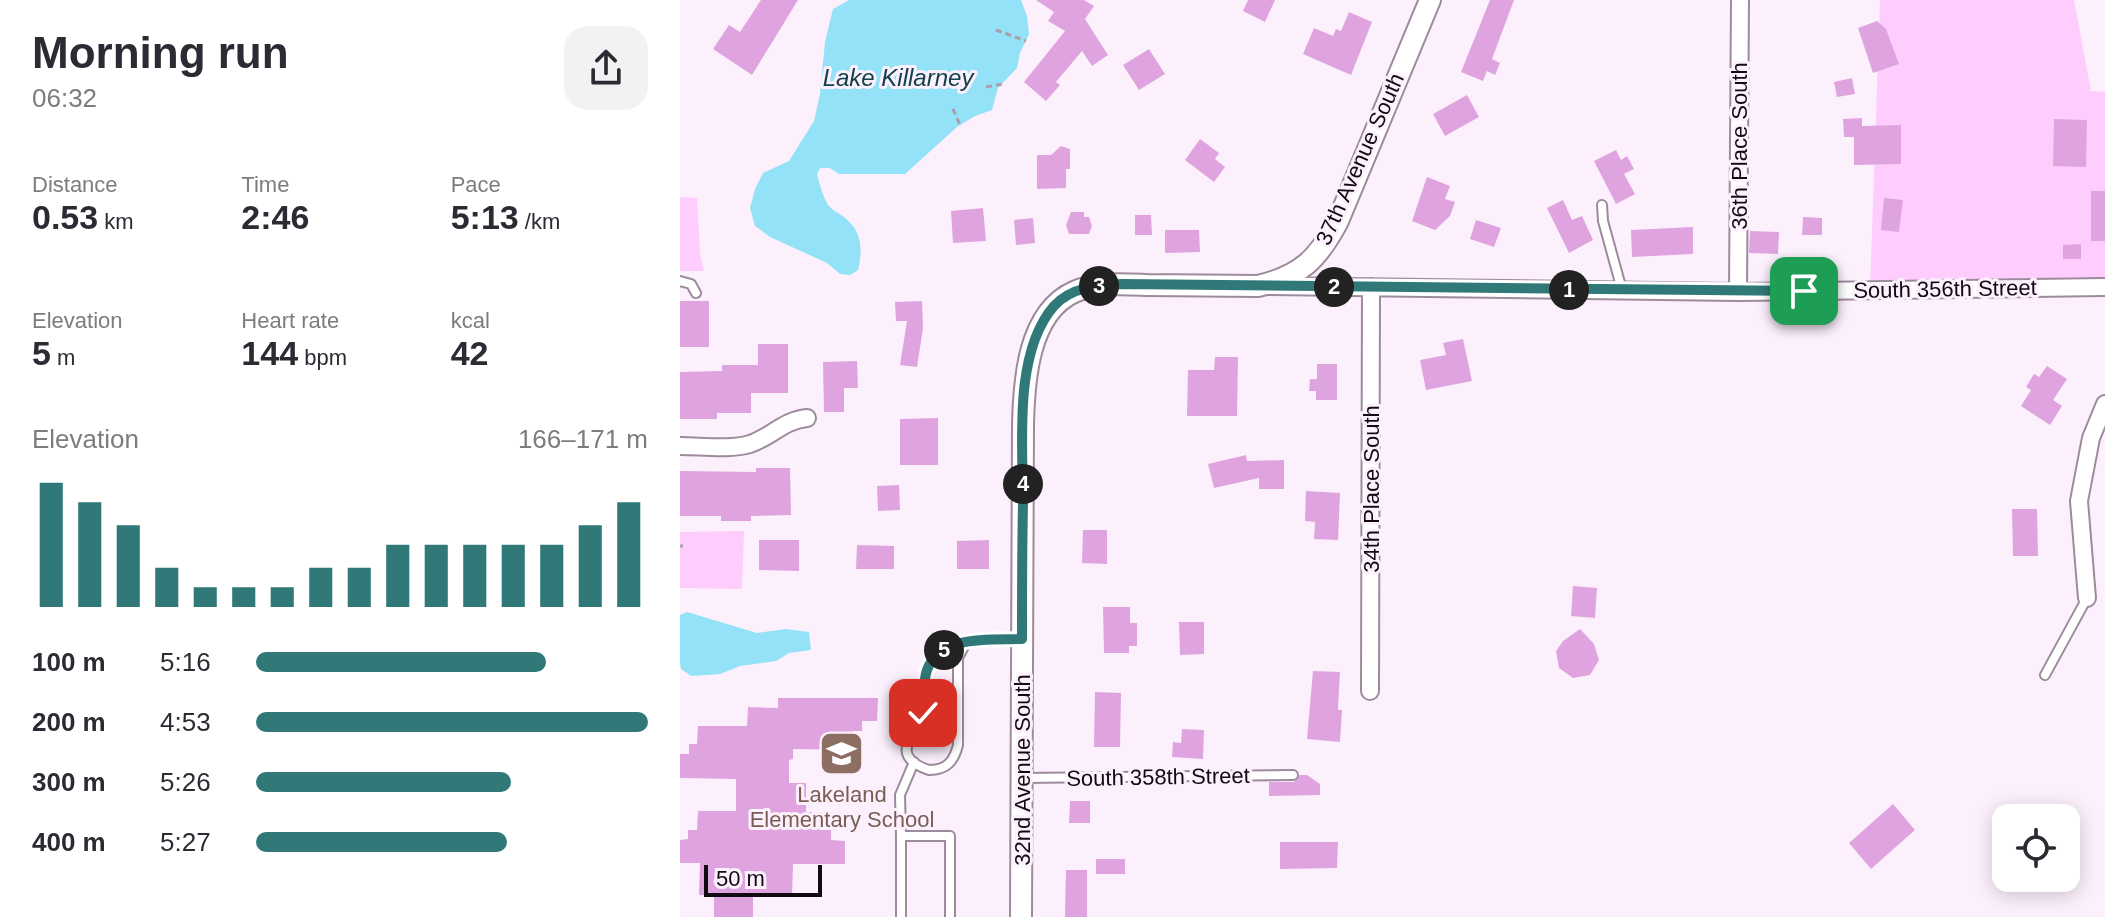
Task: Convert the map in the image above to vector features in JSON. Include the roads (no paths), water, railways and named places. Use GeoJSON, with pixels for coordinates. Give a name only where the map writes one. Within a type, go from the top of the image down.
{"type":"FeatureCollection","features":[{"type":"Feature","properties":{"kind":"street","name":"37th Avenue South"},"geometry":{"type":"LineString","coordinates":[[1258,286],[1279,281],[1305,266],[1328,239],[1430,0]]}},
{"type":"Feature","properties":{"kind":"street","name":"36th Place South"},"geometry":{"type":"LineString","coordinates":[[1738,292],[1740,0]]}},
{"type":"Feature","properties":{"kind":"street","name":"32nd Avenue South"},"geometry":{"type":"LineString","coordinates":[[1021,917],[1024,399],[1037,336],[1054,306],[1064,297],[1089,287],[1122,284],[1258,286]]}},
{"type":"Feature","properties":{"kind":"street","name":"South 356th Street"},"geometry":{"type":"LineString","coordinates":[[1258,286],[1738,292],[2105,287]]}},
{"type":"Feature","properties":{"kind":"street","name":"34th Place South"},"geometry":{"type":"LineString","coordinates":[[1370,691],[1371,287]]}},
{"type":"Feature","properties":{"kind":"street"},"geometry":{"type":"LineString","coordinates":[[2087,598],[2079,501],[2091,438],[2105,404]]}},
{"type":"Feature","properties":{"kind":"street"},"geometry":{"type":"LineString","coordinates":[[680,446],[751,443],[781,425],[807,418]]}},
{"type":"Feature","properties":{"kind":"lane"},"geometry":{"type":"LineString","coordinates":[[1602,205],[1603,221],[1622,290]]}},
{"type":"Feature","properties":{"kind":"lane"},"geometry":{"type":"LineString","coordinates":[[680,281],[691,284],[696,293]]}},
{"type":"Feature","properties":{"kind":"lane"},"geometry":{"type":"LineString","coordinates":[[2045,675],[2087,598]]}},
{"type":"Feature","properties":{"kind":"lane"},"geometry":{"type":"LineString","coordinates":[[967,641],[958,658],[958,745],[955,755],[952,762],[938,770],[921,768],[908,753],[907,744],[923,713],[926,672],[939,654],[967,641],[1022,639]]}},
{"type":"Feature","properties":{"kind":"lane"},"geometry":{"type":"LineString","coordinates":[[901,917],[900,795],[914,762]]}},
{"type":"Feature","properties":{"kind":"lane","name":"South 358th Street"},"geometry":{"type":"LineString","coordinates":[[1022,778],[1293,775]]}},
{"type":"Feature","properties":{"kind":"lane"},"geometry":{"type":"LineString","coordinates":[[901,836],[950,836],[950,917]]}},
{"type":"Feature","properties":{"kind":"water","name":"Lake Killarney"},"geometry":{"type":"Polygon","coordinates":[[[849,0],[1021,0],[1029,34],[1017,68],[998,88],[992,110],[957,127],[905,174],[839,174],[830,168],[820,168],[817,174],[828,205],[850,222],[860,240],[858,270],[850,275],[840,274],[827,263],[770,237],[755,226],[750,208],[763,173],[789,161],[814,121],[833,9],[849,0]]]}},
{"type":"Feature","properties":{"kind":"water"},"geometry":{"type":"Polygon","coordinates":[[[687,612],[757,633],[786,629],[809,632],[811,650],[789,653],[776,661],[740,666],[720,674],[691,676],[681,669],[680,663],[680,615],[687,612]]]}},
{"type":"Feature","properties":{"kind":"place","name":"Lakeland Elementary School"},"geometry":{"type":"Point","coordinates":[842,753]}}]}
